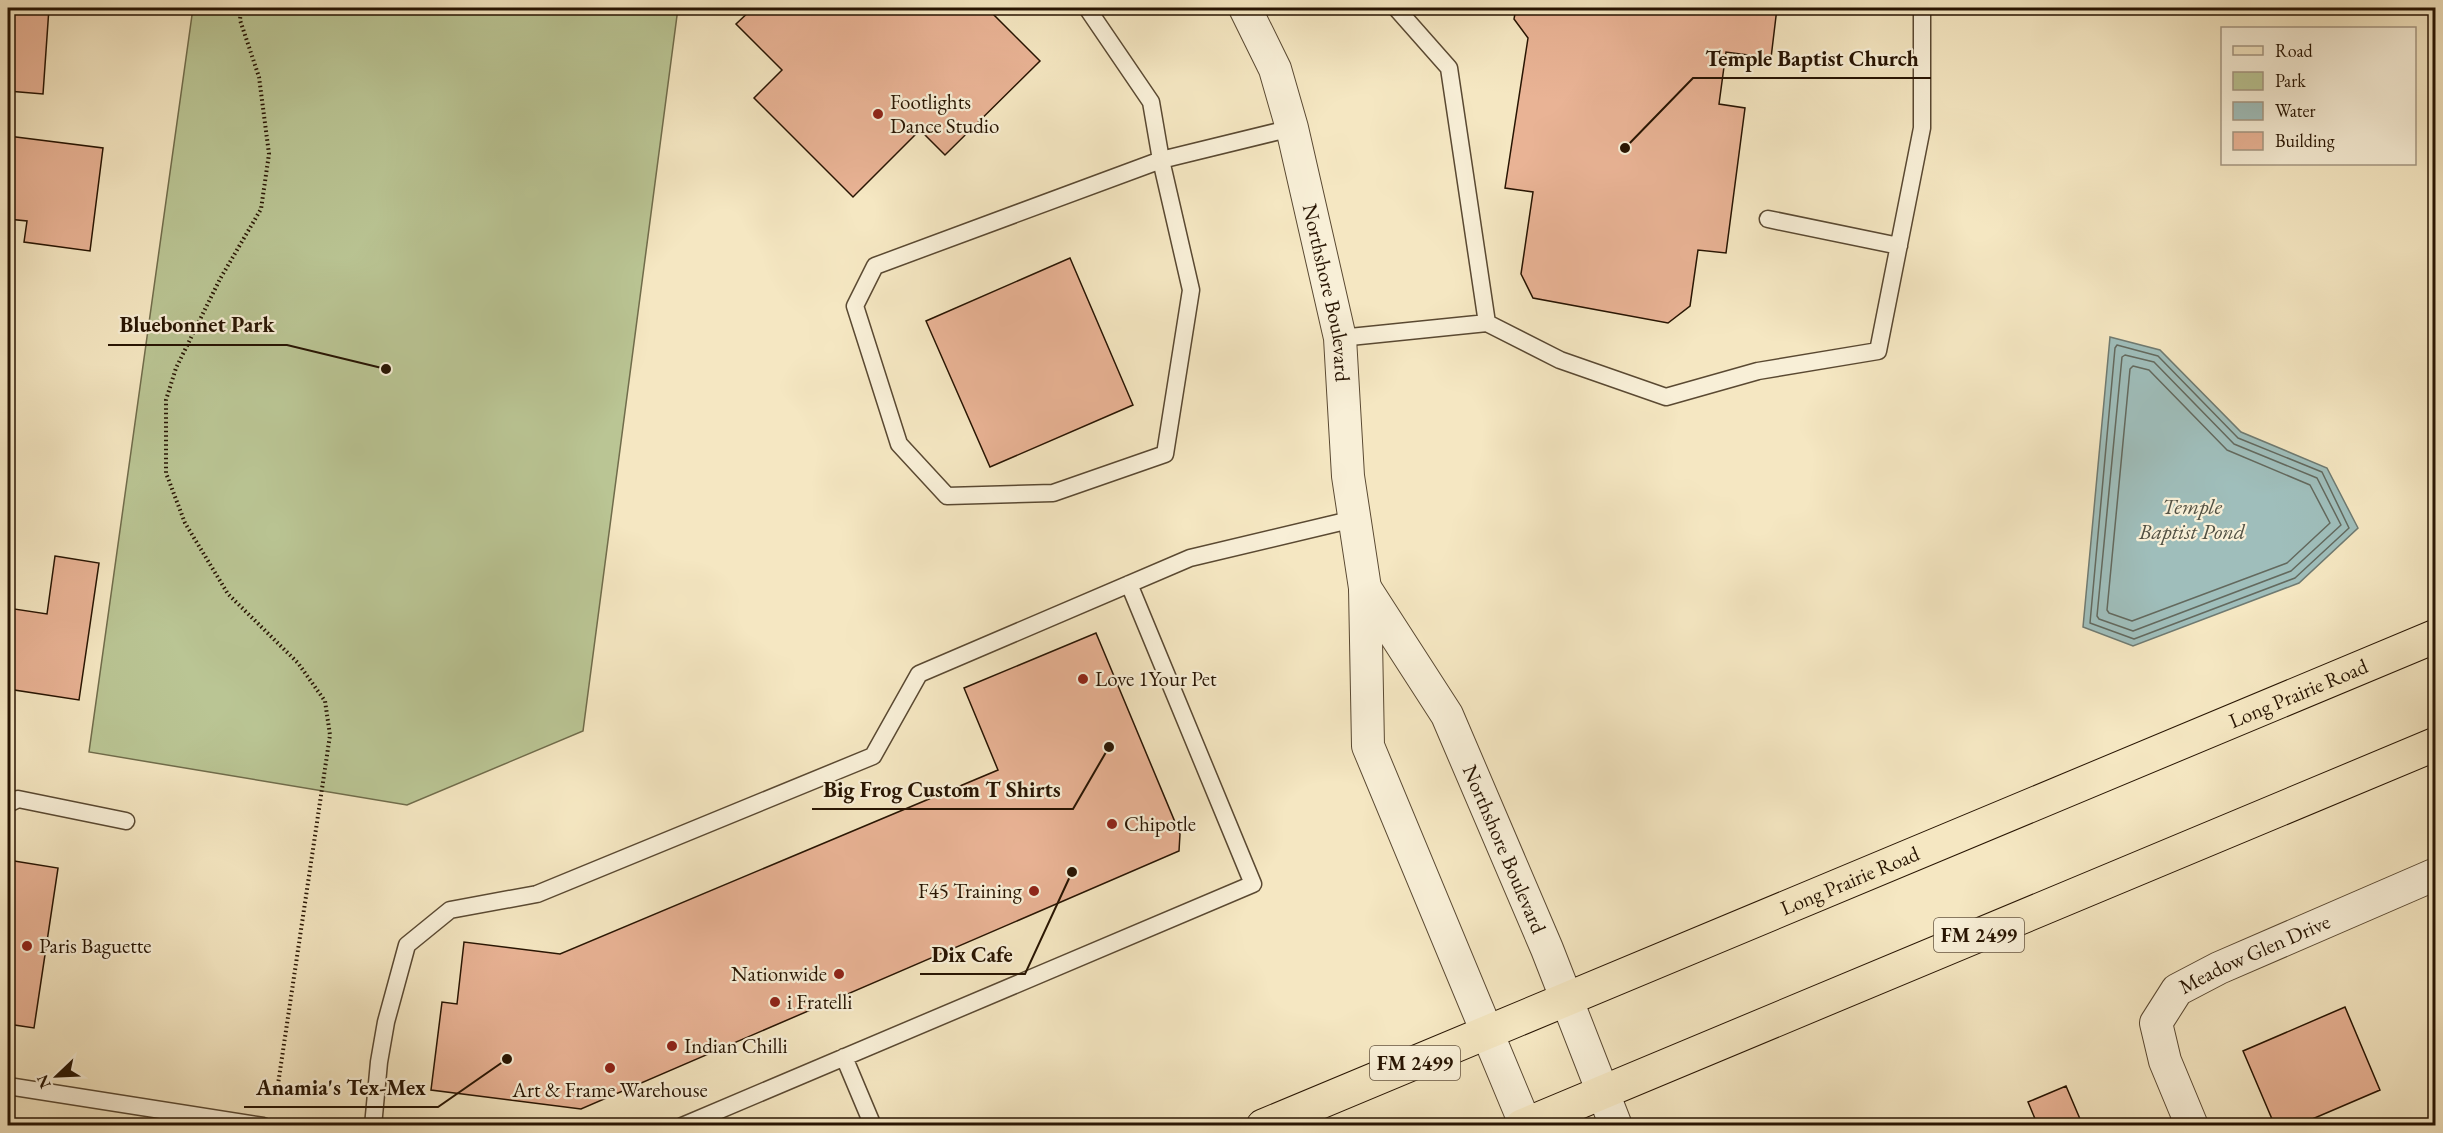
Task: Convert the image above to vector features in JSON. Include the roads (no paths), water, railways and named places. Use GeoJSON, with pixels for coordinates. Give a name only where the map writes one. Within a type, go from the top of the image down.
{"type":"FeatureCollection","features":[{"type":"Feature","properties":{"kind":"main road","name":"Long Prairie Road"},"geometry":{"type":"LineString","coordinates":[[1263,1125],[1568,1000],[2436,636]]}},
{"type":"Feature","properties":{"kind":"main road","name":"FM 2499"},"geometry":{"type":"LineString","coordinates":[[1525,1125],[2436,744]]}},
{"type":"Feature","properties":{"kind":"street","name":"Northshore Boulevard"},"geometry":{"type":"LineString","coordinates":[[1245,8],[1275,69],[1292,128],[1340,338],[1348,476],[1365,588],[1368,747],[1525,1125]]}},
{"type":"Feature","properties":{"kind":"street","name":"Northshore Boulevard"},"geometry":{"type":"LineString","coordinates":[[1365,588],[1447,715],[1568,1000],[1616,1125]]}},
{"type":"Feature","properties":{"kind":"street","name":"Meadow Glen Drive"},"geometry":{"type":"LineString","coordinates":[[2192,1125],[2165,1061],[2156,1023],[2177,990],[2219,968],[2436,874]]}},
{"type":"Feature","properties":{"kind":"lane"},"geometry":{"type":"LineString","coordinates":[[1087,8],[1151,102],[1161,160],[1191,290],[1165,454],[1053,493],[947,496],[898,444],[855,306],[875,266],[1161,160],[1292,128]]}},
{"type":"Feature","properties":{"kind":"lane"},"geometry":{"type":"LineString","coordinates":[[1396,8],[1449,68],[1487,323]]}},
{"type":"Feature","properties":{"kind":"lane"},"geometry":{"type":"LineString","coordinates":[[1340,338],[1487,323],[1560,360],[1666,397],[1758,370],[1878,351],[1922,128],[1922,8]]}},
{"type":"Feature","properties":{"kind":"lane"},"geometry":{"type":"LineString","coordinates":[[1768,219],[1899,246]]}},
{"type":"Feature","properties":{"kind":"lane"},"geometry":{"type":"LineString","coordinates":[[373,1125],[379,1062],[386,1022],[407,945],[450,910],[537,894],[873,756],[919,674],[1190,558],[1354,519]]}},
{"type":"Feature","properties":{"kind":"lane"},"geometry":{"type":"LineString","coordinates":[[682,1125],[1253,884],[1129,584]]}},
{"type":"Feature","properties":{"kind":"lane"},"geometry":{"type":"LineString","coordinates":[[8,804],[18,799],[126,821]]}},
{"type":"Feature","properties":{"kind":"lane"},"geometry":{"type":"LineString","coordinates":[[844,1057],[873,1125]]}},
{"type":"Feature","properties":{"kind":"lane"},"geometry":{"type":"LineString","coordinates":[[8,1089],[263,1125]]}},
{"type":"Feature","properties":{"kind":"water","name":"Temple Baptist Pond"},"geometry":{"type":"Polygon","coordinates":[[[2110,337],[2160,350],[2241,432],[2327,468],[2358,528],[2299,583],[2133,646],[2083,627],[2110,337]]]}},
{"type":"Feature","properties":{"kind":"place","name":"Footlights Dance Studio"},"geometry":{"type":"Point","coordinates":[878,114]}},
{"type":"Feature","properties":{"kind":"place","name":"Temple Baptist Church"},"geometry":{"type":"Point","coordinates":[1625,148]}},
{"type":"Feature","properties":{"kind":"place","name":"Bluebonnet Park"},"geometry":{"type":"Point","coordinates":[386,369]}},
{"type":"Feature","properties":{"kind":"place","name":"Love 1Your Pet"},"geometry":{"type":"Point","coordinates":[1083,679]}},
{"type":"Feature","properties":{"kind":"place","name":"Big Frog Custom T Shirts"},"geometry":{"type":"Point","coordinates":[1109,747]}},
{"type":"Feature","properties":{"kind":"place","name":"Chipotle"},"geometry":{"type":"Point","coordinates":[1112,824]}},
{"type":"Feature","properties":{"kind":"place","name":"Dix Cafe"},"geometry":{"type":"Point","coordinates":[1072,872]}},
{"type":"Feature","properties":{"kind":"place","name":"F45 Training"},"geometry":{"type":"Point","coordinates":[1034,891]}},
{"type":"Feature","properties":{"kind":"place","name":"Paris Baguette"},"geometry":{"type":"Point","coordinates":[27,946]}},
{"type":"Feature","properties":{"kind":"place","name":"Nationwide"},"geometry":{"type":"Point","coordinates":[839,974]}},
{"type":"Feature","properties":{"kind":"place","name":"i Fratelli"},"geometry":{"type":"Point","coordinates":[775,1002]}},
{"type":"Feature","properties":{"kind":"place","name":"Indian Chilli"},"geometry":{"type":"Point","coordinates":[672,1046]}},
{"type":"Feature","properties":{"kind":"place","name":"Anamia's Tex-Mex"},"geometry":{"type":"Point","coordinates":[507,1059]}},
{"type":"Feature","properties":{"kind":"place","name":"Art & Frame Warehouse"},"geometry":{"type":"Point","coordinates":[610,1068]}}]}
